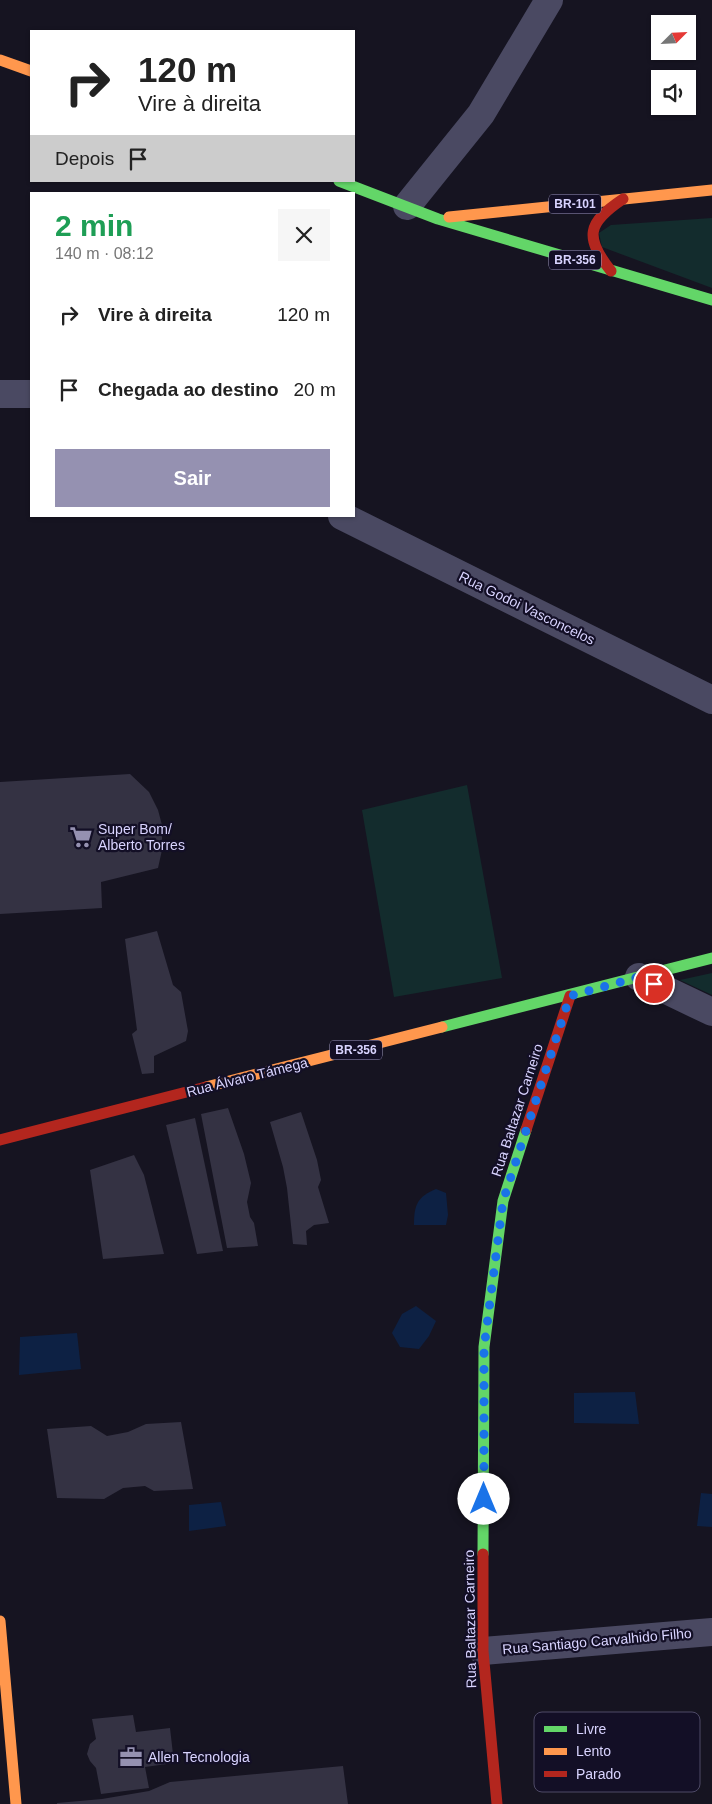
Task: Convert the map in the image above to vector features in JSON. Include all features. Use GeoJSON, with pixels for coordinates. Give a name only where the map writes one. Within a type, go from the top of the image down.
{"type":"FeatureCollection","features":[{"type":"Feature","properties":{"kind":"main road"},"geometry":{"type":"LineString","coordinates":[[0,60],[30,71]]}},
{"type":"Feature","properties":{"kind":"main road"},"geometry":{"type":"LineString","coordinates":[[342,182],[408,206]]}},
{"type":"Feature","properties":{"kind":"main road","name":"BR-101"},"geometry":{"type":"LineString","coordinates":[[408,206],[438,219],[712,190]]}},
{"type":"Feature","properties":{"kind":"main road"},"geometry":{"type":"LineString","coordinates":[[611,271],[599,258],[591,234],[595,222],[610,207],[623,199]]}},
{"type":"Feature","properties":{"kind":"main road","name":"BR-356"},"geometry":{"type":"LineString","coordinates":[[438,219],[712,300]]}},
{"type":"Feature","properties":{"kind":"main road","name":"Rua Álvaro Támega"},"geometry":{"type":"LineString","coordinates":[[0,1140],[570,996],[712,958]]}},
{"type":"Feature","properties":{"kind":"main road","name":"Rua Baltazar Carneiro"},"geometry":{"type":"LineString","coordinates":[[497,1804],[483,1651],[484,1348],[503,1201],[570,996]]}},
{"type":"Feature","properties":{"kind":"main road"},"geometry":{"type":"LineString","coordinates":[[0,1621],[16,1804]]}},
{"type":"Feature","properties":{"kind":"street"},"geometry":{"type":"LineString","coordinates":[[408,206],[480,114],[549,0]]}},
{"type":"Feature","properties":{"kind":"street"},"geometry":{"type":"LineString","coordinates":[[0,394],[30,394]]}},
{"type":"Feature","properties":{"kind":"street","name":"Rua Godoi Vasconcelos"},"geometry":{"type":"LineString","coordinates":[[344,517],[712,700]]}},
{"type":"Feature","properties":{"kind":"street"},"geometry":{"type":"LineString","coordinates":[[639,977],[712,1012]]}},
{"type":"Feature","properties":{"kind":"street","name":"Rua Santiago Carvalhido Filho"},"geometry":{"type":"LineString","coordinates":[[483,1651],[712,1632]]}},
{"type":"Feature","properties":{"kind":"green space"},"geometry":{"type":"Polygon","coordinates":[[[712,218],[712,288],[602,247],[599,233],[611,225],[712,218]]]}},
{"type":"Feature","properties":{"kind":"green space"},"geometry":{"type":"Polygon","coordinates":[[[467,785],[502,978],[394,997],[362,810],[467,785]]]}},
{"type":"Feature","properties":{"kind":"green space"},"geometry":{"type":"Polygon","coordinates":[[[712,973],[712,995],[680,980],[712,973]]]}},
{"type":"Feature","properties":{"kind":"water"},"geometry":{"type":"Polygon","coordinates":[[[436,1189],[446,1193],[448,1215],[446,1225],[414,1225],[418,1202],[425,1195],[436,1189]]]}},
{"type":"Feature","properties":{"kind":"water"},"geometry":{"type":"Polygon","coordinates":[[[416,1306],[436,1321],[429,1336],[419,1349],[400,1347],[392,1333],[402,1314],[416,1306]]]}},
{"type":"Feature","properties":{"kind":"water"},"geometry":{"type":"Polygon","coordinates":[[[77,1333],[81,1369],[19,1375],[20,1337],[77,1333]]]}},
{"type":"Feature","properties":{"kind":"water"},"geometry":{"type":"Polygon","coordinates":[[[635,1392],[639,1424],[574,1423],[574,1393],[635,1392]]]}},
{"type":"Feature","properties":{"kind":"water"},"geometry":{"type":"Polygon","coordinates":[[[701,1493],[712,1494],[712,1527],[697,1526],[701,1493]]]}},
{"type":"Feature","properties":{"kind":"water"},"geometry":{"type":"Polygon","coordinates":[[[221,1502],[226,1526],[189,1531],[189,1505],[221,1502]]]}},
{"type":"Feature","properties":{"kind":"building","name":"Super Bom/ Alberto Torres"},"geometry":{"type":"Polygon","coordinates":[[[130,774],[149,792],[158,810],[162,825],[162,850],[158,868],[101,882],[102,908],[0,914],[0,782],[130,774]]]}},
{"type":"Feature","properties":{"kind":"building"},"geometry":{"type":"Polygon","coordinates":[[[157,931],[173,985],[181,992],[188,1031],[186,1041],[154,1056],[154,1073],[142,1074],[132,1034],[137,1030],[125,939],[157,931]]]}},
{"type":"Feature","properties":{"kind":"building"},"geometry":{"type":"Polygon","coordinates":[[[228,1108],[244,1154],[251,1183],[247,1202],[250,1217],[254,1223],[258,1246],[227,1248],[201,1114],[228,1108]]]}},
{"type":"Feature","properties":{"kind":"building"},"geometry":{"type":"Polygon","coordinates":[[[301,1112],[317,1160],[321,1180],[318,1187],[329,1223],[314,1225],[306,1231],[307,1245],[293,1244],[287,1188],[270,1122],[301,1112]]]}},
{"type":"Feature","properties":{"kind":"building"},"geometry":{"type":"Polygon","coordinates":[[[195,1118],[223,1251],[197,1254],[166,1125],[195,1118]]]}},
{"type":"Feature","properties":{"kind":"building"},"geometry":{"type":"Polygon","coordinates":[[[134,1155],[144,1175],[164,1254],[103,1259],[90,1170],[134,1155]]]}},
{"type":"Feature","properties":{"kind":"building"},"geometry":{"type":"Polygon","coordinates":[[[181,1422],[193,1489],[154,1491],[145,1486],[123,1488],[104,1499],[57,1498],[47,1429],[91,1426],[107,1436],[128,1432],[146,1424],[181,1422]]]}},
{"type":"Feature","properties":{"kind":"building","name":"Allen Tecnologia"},"geometry":{"type":"Polygon","coordinates":[[[133,1715],[136,1732],[170,1728],[174,1763],[145,1767],[149,1788],[101,1794],[96,1768],[87,1754],[90,1744],[96,1739],[92,1719],[133,1715]]]}},
{"type":"Feature","properties":{"kind":"building"},"geometry":{"type":"Polygon","coordinates":[[[343,1766],[348,1804],[57,1804],[149,1791],[170,1782],[343,1766]]]}},
{"type":"Feature","properties":{"kind":"traffic: fast"},"geometry":{"type":"LineString","coordinates":[[342,182],[438,219],[712,300]]}},
{"type":"Feature","properties":{"kind":"traffic: fast"},"geometry":{"type":"LineString","coordinates":[[442,1027],[712,958]]}},
{"type":"Feature","properties":{"kind":"traffic: fast"},"geometry":{"type":"LineString","coordinates":[[483,1554],[484,1347],[503,1201],[526,1130]]}},
{"type":"Feature","properties":{"kind":"traffic: slow"},"geometry":{"type":"LineString","coordinates":[[0,60],[30,71]]}},
{"type":"Feature","properties":{"kind":"traffic: slow"},"geometry":{"type":"LineString","coordinates":[[449,217],[712,190]]}},
{"type":"Feature","properties":{"kind":"traffic: slow"},"geometry":{"type":"LineString","coordinates":[[206,1087],[442,1027]]}},
{"type":"Feature","properties":{"kind":"traffic: slow"},"geometry":{"type":"LineString","coordinates":[[0,1621],[16,1804]]}},
{"type":"Feature","properties":{"kind":"traffic: jam"},"geometry":{"type":"LineString","coordinates":[[611,271],[596,249],[593,231],[596,223],[602,216],[623,199]]}},
{"type":"Feature","properties":{"kind":"traffic: jam"},"geometry":{"type":"LineString","coordinates":[[526,1130],[570,996]]}},
{"type":"Feature","properties":{"kind":"traffic: jam"},"geometry":{"type":"LineString","coordinates":[[0,1140],[206,1087]]}},
{"type":"Feature","properties":{"kind":"traffic: jam"},"geometry":{"type":"LineString","coordinates":[[483,1554],[483,1651],[497,1804]]}},
{"type":"Feature","properties":{"kind":"place","name":"Super Bom/ Alberto Torres"},"geometry":{"type":"Point","coordinates":[81,837]}},
{"type":"Feature","properties":{"kind":"place","name":"Allen Tecnologia"},"geometry":{"type":"Point","coordinates":[131,1757]}},
{"type":"Feature","properties":{"kind":"route"},"geometry":{"type":"LineString","coordinates":[[484,1499],[484,1348],[503,1201],[570,996],[639,977],[654,984]]}}]}
